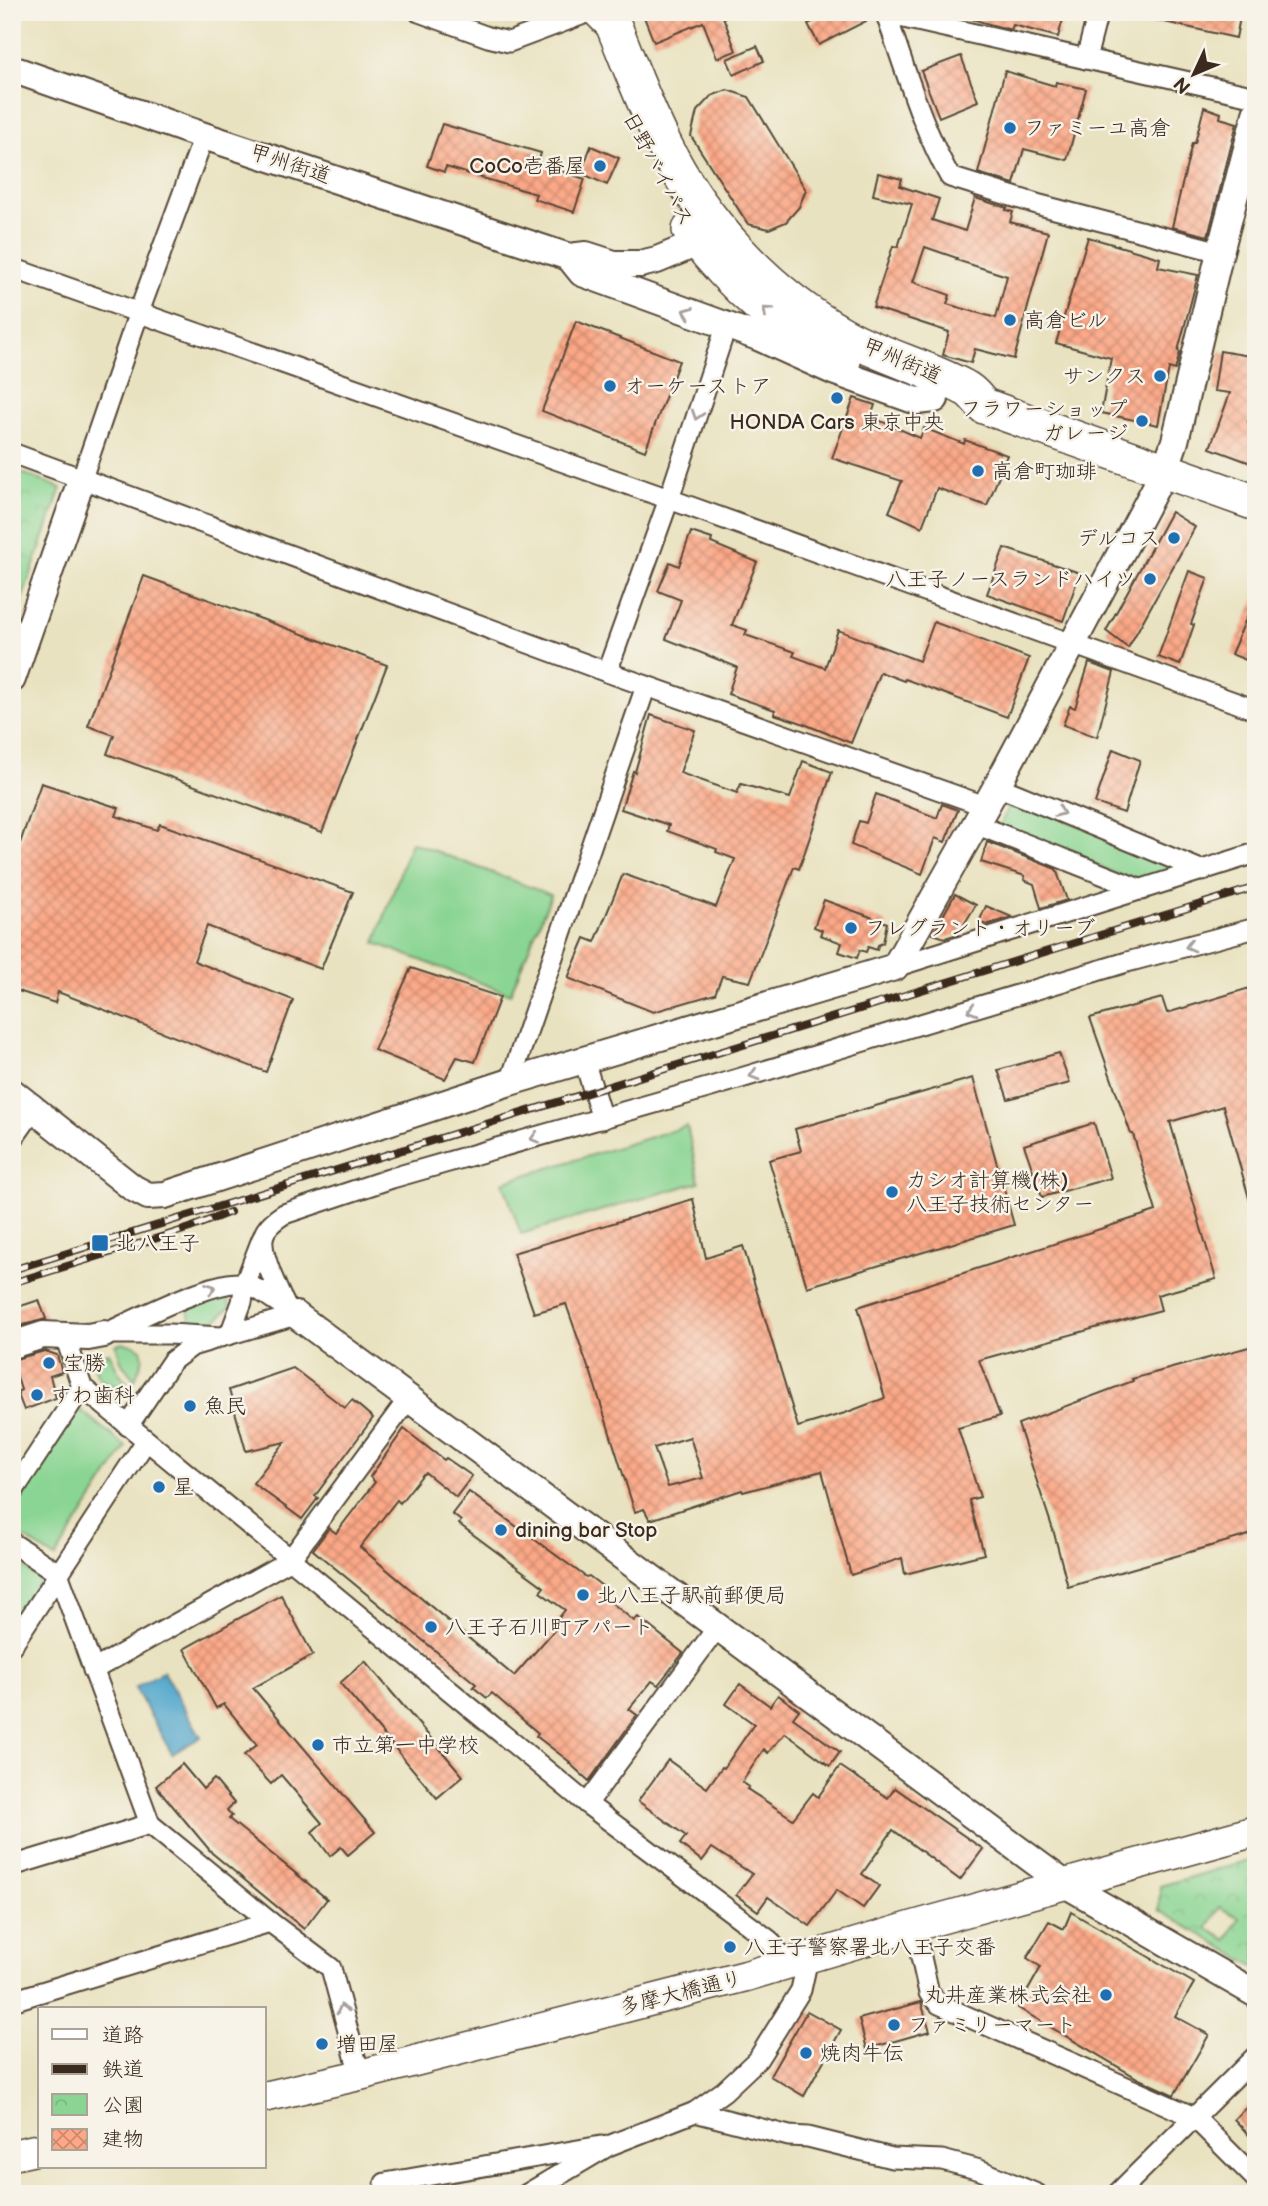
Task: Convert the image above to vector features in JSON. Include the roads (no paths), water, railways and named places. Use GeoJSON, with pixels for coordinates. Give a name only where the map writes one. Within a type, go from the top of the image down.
{"type":"FeatureCollection","features":[{"type":"Feature","properties":{"kind":"highway","name":"日野バイパス"},"geometry":{"type":"LineString","coordinates":[[599,12],[613,24],[663,142],[687,185],[710,238],[749,295],[794,332],[832,356],[961,409],[984,406]]}},
{"type":"Feature","properties":{"kind":"highway","name":"甲州街道"},"geometry":{"type":"LineString","coordinates":[[710,238],[841,334],[967,388],[984,406],[1256,503]]}},
{"type":"Feature","properties":{"kind":"main road","name":"多摩大橋通り"},"geometry":{"type":"LineString","coordinates":[[266,2097],[360,2075],[798,1961],[1256,1831]]}},
{"type":"Feature","properties":{"kind":"main road"},"geometry":{"type":"LineString","coordinates":[[12,2155],[38,2149]]}},
{"type":"Feature","properties":{"kind":"street"},"geometry":{"type":"LineString","coordinates":[[419,12],[509,42],[589,12]]}},
{"type":"Feature","properties":{"kind":"street"},"geometry":{"type":"LineString","coordinates":[[1086,59],[1098,12]]}},
{"type":"Feature","properties":{"kind":"street"},"geometry":{"type":"LineString","coordinates":[[886,13],[1256,97]]}},
{"type":"Feature","properties":{"kind":"street"},"geometry":{"type":"LineString","coordinates":[[886,13],[918,106],[939,158],[950,177],[1040,205],[1220,252]]}},
{"type":"Feature","properties":{"kind":"street","name":"甲州街道"},"geometry":{"type":"LineString","coordinates":[[12,69],[569,257],[586,255],[614,264],[640,264],[657,260],[710,238]]}},
{"type":"Feature","properties":{"kind":"street"},"geometry":{"type":"LineString","coordinates":[[895,967],[1074,645],[1165,470],[1175,441],[1256,114]]}},
{"type":"Feature","properties":{"kind":"street"},"geometry":{"type":"LineString","coordinates":[[12,679],[139,312],[204,136]]}},
{"type":"Feature","properties":{"kind":"street","name":"甲州街道"},"geometry":{"type":"LineString","coordinates":[[569,257],[582,274],[758,337],[833,371],[917,401],[935,399]]}},
{"type":"Feature","properties":{"kind":"street"},"geometry":{"type":"LineString","coordinates":[[12,268],[1256,710]]}},
{"type":"Feature","properties":{"kind":"street"},"geometry":{"type":"LineString","coordinates":[[607,672],[726,327]]}},
{"type":"Feature","properties":{"kind":"street"},"geometry":{"type":"LineString","coordinates":[[12,453],[646,686],[986,805],[1203,871]]}},
{"type":"Feature","properties":{"kind":"street"},"geometry":{"type":"LineString","coordinates":[[510,1082],[646,686]]}},
{"type":"Feature","properties":{"kind":"street"},"geometry":{"type":"LineString","coordinates":[[986,805],[1142,890]]}},
{"type":"Feature","properties":{"kind":"street"},"geometry":{"type":"LineString","coordinates":[[12,1135],[21,1099],[132,1188],[148,1196],[165,1195],[510,1082],[895,967],[1256,853]]}},
{"type":"Feature","properties":{"kind":"street"},"geometry":{"type":"LineString","coordinates":[[225,1335],[242,1302],[245,1283],[265,1231],[285,1214],[392,1178],[602,1119],[1127,962],[1250,933]]}},
{"type":"Feature","properties":{"kind":"street"},"geometry":{"type":"LineString","coordinates":[[584,1060],[602,1119]]}},
{"type":"Feature","properties":{"kind":"street"},"geometry":{"type":"LineString","coordinates":[[262,1239],[275,1283],[292,1312]]}},
{"type":"Feature","properties":{"kind":"street"},"geometry":{"type":"LineString","coordinates":[[12,1345],[43,1335],[88,1338],[104,1334],[221,1284],[245,1283],[292,1312],[1065,1884],[1256,1994]]}},
{"type":"Feature","properties":{"kind":"street"},"geometry":{"type":"LineString","coordinates":[[153,1387],[166,1353],[174,1303]]}},
{"type":"Feature","properties":{"kind":"street"},"geometry":{"type":"LineString","coordinates":[[128,1426],[153,1387],[182,1352],[192,1346],[292,1312]]}},
{"type":"Feature","properties":{"kind":"street"},"geometry":{"type":"LineString","coordinates":[[104,1334],[225,1335]]}},
{"type":"Feature","properties":{"kind":"street"},"geometry":{"type":"LineString","coordinates":[[65,1336],[82,1387],[587,1804],[798,1961],[801,1990],[758,2059],[724,2091],[695,2112],[608,2146],[527,2194]]}},
{"type":"Feature","properties":{"kind":"street"},"geometry":{"type":"LineString","coordinates":[[12,1493],[82,1387]]}},
{"type":"Feature","properties":{"kind":"street"},"geometry":{"type":"LineString","coordinates":[[93,1670],[290,1560],[409,1398]]}},
{"type":"Feature","properties":{"kind":"street"},"geometry":{"type":"LineString","coordinates":[[12,1645],[146,1441]]}},
{"type":"Feature","properties":{"kind":"street"},"geometry":{"type":"LineString","coordinates":[[12,1544],[58,1573],[149,1824],[331,1968],[360,2075]]}},
{"type":"Feature","properties":{"kind":"street"},"geometry":{"type":"LineString","coordinates":[[587,1804],[718,1628]]}},
{"type":"Feature","properties":{"kind":"street"},"geometry":{"type":"LineString","coordinates":[[12,1866],[149,1824]]}},
{"type":"Feature","properties":{"kind":"street"},"geometry":{"type":"LineString","coordinates":[[12,2001],[270,1922]]}},
{"type":"Feature","properties":{"kind":"street"},"geometry":{"type":"LineString","coordinates":[[914,1926],[929,1993],[939,2004],[1194,2117],[1256,2179]]}},
{"type":"Feature","properties":{"kind":"street"},"geometry":{"type":"LineString","coordinates":[[1117,2194],[1256,2056]]}},
{"type":"Feature","properties":{"kind":"street"},"geometry":{"type":"LineString","coordinates":[[695,2112],[892,2158],[942,2160],[980,2170],[1037,2194]]}},
{"type":"Feature","properties":{"kind":"street"},"geometry":{"type":"LineString","coordinates":[[385,2183],[583,2148],[608,2146]]}},
{"type":"Feature","properties":{"kind":"water"},"geometry":{"type":"Polygon","coordinates":[[[163,1671],[201,1737],[172,1754],[135,1688],[163,1671]]]}},
{"type":"Feature","properties":{"kind":"railway"},"geometry":{"type":"LineString","coordinates":[[12,1270],[1256,887]]}},
{"type":"Feature","properties":{"kind":"railway"},"geometry":{"type":"LineString","coordinates":[[12,1283],[190,1228],[230,1212]]}},
{"type":"Feature","properties":{"kind":"place","name":"ファミーユ高倉"},"geometry":{"type":"Point","coordinates":[1010,128]}},
{"type":"Feature","properties":{"kind":"place","name":"CoCo壱番屋"},"geometry":{"type":"Point","coordinates":[600,166]}},
{"type":"Feature","properties":{"kind":"place","name":"高倉ビル"},"geometry":{"type":"Point","coordinates":[1010,320]}},
{"type":"Feature","properties":{"kind":"place","name":"サンクス"},"geometry":{"type":"Point","coordinates":[1160,376]}},
{"type":"Feature","properties":{"kind":"place","name":"オーケーストア"},"geometry":{"type":"Point","coordinates":[610,386]}},
{"type":"Feature","properties":{"kind":"place","name":"HONDA Cars 東京中央"},"geometry":{"type":"Point","coordinates":[837,398]}},
{"type":"Feature","properties":{"kind":"place","name":"フラワーショップ ガレージ"},"geometry":{"type":"Point","coordinates":[1142,421]}},
{"type":"Feature","properties":{"kind":"place","name":"高倉町珈琲"},"geometry":{"type":"Point","coordinates":[978,471]}},
{"type":"Feature","properties":{"kind":"place","name":"デルコス"},"geometry":{"type":"Point","coordinates":[1174,538]}},
{"type":"Feature","properties":{"kind":"place","name":"八王子ノースランドハイツ"},"geometry":{"type":"Point","coordinates":[1150,579]}},
{"type":"Feature","properties":{"kind":"place","name":"フレグラント・オリーブ"},"geometry":{"type":"Point","coordinates":[851,928]}},
{"type":"Feature","properties":{"kind":"place","name":"カシオ計算機(株) 八王子技術センター"},"geometry":{"type":"Point","coordinates":[892,1192]}},
{"type":"Feature","properties":{"kind":"place","name":"北八王子"},"geometry":{"type":"Point","coordinates":[100,1243]}},
{"type":"Feature","properties":{"kind":"place","name":"宝勝"},"geometry":{"type":"Point","coordinates":[49,1363]}},
{"type":"Feature","properties":{"kind":"place","name":"すわ歯科"},"geometry":{"type":"Point","coordinates":[37,1395]}},
{"type":"Feature","properties":{"kind":"place","name":"魚民"},"geometry":{"type":"Point","coordinates":[190,1406]}},
{"type":"Feature","properties":{"kind":"place","name":"星"},"geometry":{"type":"Point","coordinates":[159,1487]}},
{"type":"Feature","properties":{"kind":"place","name":"dining bar Stop"},"geometry":{"type":"Point","coordinates":[501,1530]}},
{"type":"Feature","properties":{"kind":"place","name":"北八王子駅前郵便局"},"geometry":{"type":"Point","coordinates":[583,1595]}},
{"type":"Feature","properties":{"kind":"place","name":"八王子石川町アパート"},"geometry":{"type":"Point","coordinates":[431,1627]}},
{"type":"Feature","properties":{"kind":"place","name":"市立第一中学校"},"geometry":{"type":"Point","coordinates":[318,1745]}},
{"type":"Feature","properties":{"kind":"place","name":"八王子警察署北八王子交番"},"geometry":{"type":"Point","coordinates":[730,1947]}},
{"type":"Feature","properties":{"kind":"place","name":"丸井産業株式会社"},"geometry":{"type":"Point","coordinates":[1106,1995]}},
{"type":"Feature","properties":{"kind":"place","name":"ファミリーマート"},"geometry":{"type":"Point","coordinates":[894,2025]}},
{"type":"Feature","properties":{"kind":"place","name":"増田屋"},"geometry":{"type":"Point","coordinates":[322,2044]}},
{"type":"Feature","properties":{"kind":"place","name":"焼肉牛伝"},"geometry":{"type":"Point","coordinates":[806,2053]}}]}
